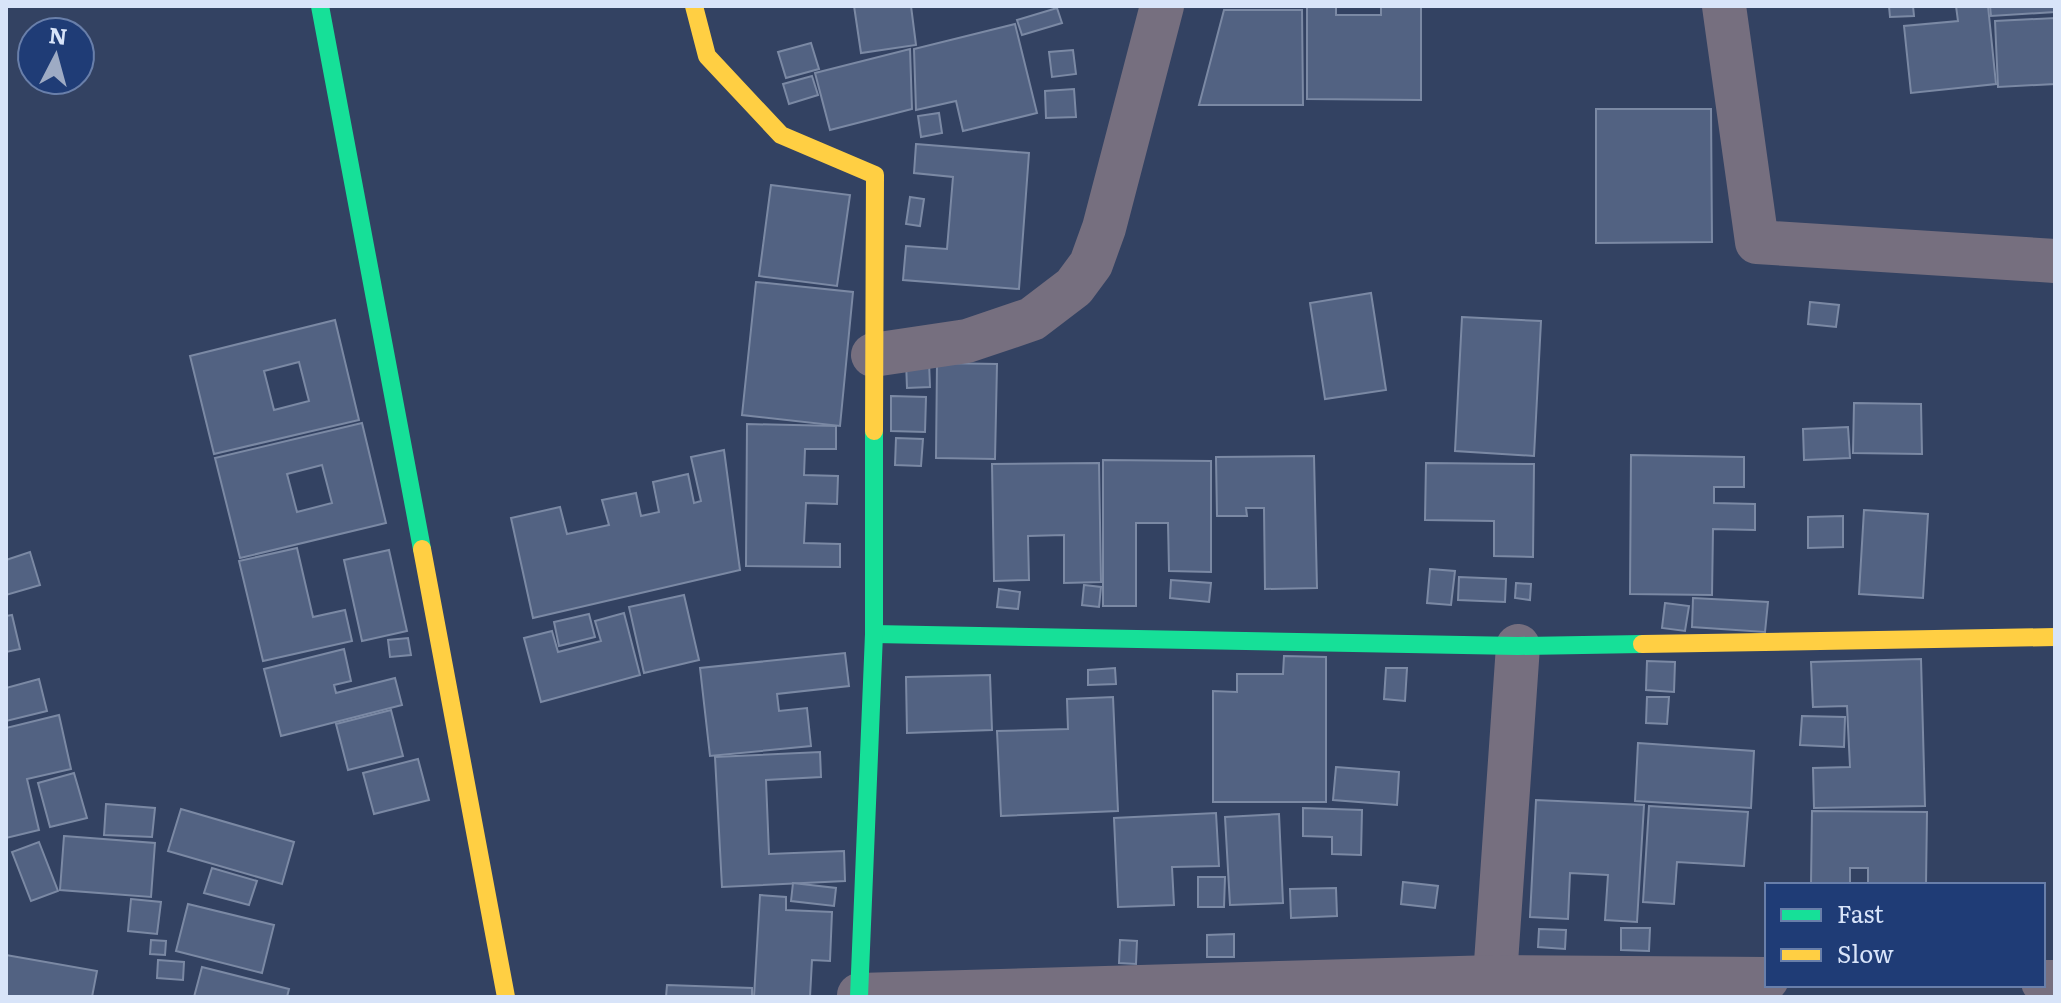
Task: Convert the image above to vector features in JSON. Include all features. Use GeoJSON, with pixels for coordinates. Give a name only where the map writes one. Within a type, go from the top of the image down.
{"type":"FeatureCollection","features":[{"type":"Feature","properties":{"kind":"street"},"geometry":{"type":"LineString","coordinates":[[320,6],[506,997]]}},
{"type":"Feature","properties":{"kind":"street"},"geometry":{"type":"LineString","coordinates":[[694,6],[707,56],[781,135],[875,175],[874,634],[859,996],[1495,977],[1765,979]]}},
{"type":"Feature","properties":{"kind":"street"},"geometry":{"type":"LineString","coordinates":[[873,355],[967,341],[1032,319],[1074,287],[1091,264],[1104,228],[1162,6]]}},
{"type":"Feature","properties":{"kind":"street"},"geometry":{"type":"LineString","coordinates":[[1724,6],[1757,242],[2055,261]]}},
{"type":"Feature","properties":{"kind":"street"},"geometry":{"type":"LineString","coordinates":[[874,634],[1518,646],[2055,637]]}},
{"type":"Feature","properties":{"kind":"street"},"geometry":{"type":"LineString","coordinates":[[1495,977],[1518,646]]}},
{"type":"Feature","properties":{"kind":"building"},"geometry":{"type":"Polygon","coordinates":[[[854,6],[911,6],[916,45],[861,53],[854,6]]]}},
{"type":"Feature","properties":{"kind":"building"},"geometry":{"type":"Polygon","coordinates":[[[1307,6],[1336,6],[1336,15],[1381,15],[1381,6],[1421,6],[1421,100],[1307,99],[1307,6]]]}},
{"type":"Feature","properties":{"kind":"building"},"geometry":{"type":"Polygon","coordinates":[[[1889,6],[1913,6],[1914,16],[1890,17],[1889,6]]]}},
{"type":"Feature","properties":{"kind":"building"},"geometry":{"type":"Polygon","coordinates":[[[1956,6],[1988,6],[1996,84],[1911,93],[1904,26],[1958,21],[1956,6]]]}},
{"type":"Feature","properties":{"kind":"building"},"geometry":{"type":"Polygon","coordinates":[[[1990,6],[2055,6],[2055,12],[1991,16],[1990,6]]]}},
{"type":"Feature","properties":{"kind":"building"},"geometry":{"type":"Polygon","coordinates":[[[1057,8],[1062,23],[1022,35],[1017,20],[1057,8]]]}},
{"type":"Feature","properties":{"kind":"building"},"geometry":{"type":"Polygon","coordinates":[[[1224,10],[1302,10],[1303,105],[1199,105],[1224,10]]]}},
{"type":"Feature","properties":{"kind":"building"},"geometry":{"type":"Polygon","coordinates":[[[2055,18],[2055,84],[1998,87],[1995,21],[2055,18]]]}},
{"type":"Feature","properties":{"kind":"building"},"geometry":{"type":"Polygon","coordinates":[[[1015,24],[1037,113],[963,131],[956,101],[916,110],[914,49],[1015,24]]]}},
{"type":"Feature","properties":{"kind":"building"},"geometry":{"type":"Polygon","coordinates":[[[811,43],[819,69],[786,78],[778,52],[811,43]]]}},
{"type":"Feature","properties":{"kind":"building"},"geometry":{"type":"Polygon","coordinates":[[[910,49],[912,109],[830,130],[815,73],[910,49]]]}},
{"type":"Feature","properties":{"kind":"building"},"geometry":{"type":"Polygon","coordinates":[[[1073,50],[1076,74],[1052,77],[1049,52],[1073,50]]]}},
{"type":"Feature","properties":{"kind":"building"},"geometry":{"type":"Polygon","coordinates":[[[812,76],[818,95],[789,104],[783,84],[812,76]]]}},
{"type":"Feature","properties":{"kind":"building"},"geometry":{"type":"Polygon","coordinates":[[[1074,89],[1076,117],[1046,118],[1045,91],[1074,89]]]}},
{"type":"Feature","properties":{"kind":"building"},"geometry":{"type":"Polygon","coordinates":[[[1596,109],[1711,109],[1712,242],[1596,243],[1596,109]]]}},
{"type":"Feature","properties":{"kind":"building"},"geometry":{"type":"Polygon","coordinates":[[[939,113],[942,133],[921,137],[918,116],[939,113]]]}},
{"type":"Feature","properties":{"kind":"building"},"geometry":{"type":"Polygon","coordinates":[[[916,144],[1029,153],[1019,289],[903,280],[906,246],[947,249],[953,177],[914,173],[916,144]]]}},
{"type":"Feature","properties":{"kind":"building"},"geometry":{"type":"Polygon","coordinates":[[[771,185],[850,195],[837,286],[759,276],[771,185]]]}},
{"type":"Feature","properties":{"kind":"building"},"geometry":{"type":"Polygon","coordinates":[[[910,197],[924,199],[920,226],[906,224],[910,197]]]}},
{"type":"Feature","properties":{"kind":"building"},"geometry":{"type":"Polygon","coordinates":[[[756,282],[853,292],[840,426],[742,415],[756,282]]]}},
{"type":"Feature","properties":{"kind":"building"},"geometry":{"type":"Polygon","coordinates":[[[1371,293],[1386,390],[1325,399],[1310,303],[1371,293]]]}},
{"type":"Feature","properties":{"kind":"building"},"geometry":{"type":"Polygon","coordinates":[[[1810,302],[1839,305],[1836,327],[1808,324],[1810,302]]]}},
{"type":"Feature","properties":{"kind":"building"},"geometry":{"type":"Polygon","coordinates":[[[1462,317],[1541,321],[1534,456],[1455,451],[1462,317]]]}},
{"type":"Feature","properties":{"kind":"building"},"geometry":{"type":"Polygon","coordinates":[[[335,320],[359,420],[214,454],[190,356],[335,320]],[[299,362],[264,371],[274,410],[309,401],[299,362]]]}},
{"type":"Feature","properties":{"kind":"building"},"geometry":{"type":"Polygon","coordinates":[[[906,361],[929,361],[930,387],[907,388],[906,361]]]}},
{"type":"Feature","properties":{"kind":"building"},"geometry":{"type":"Polygon","coordinates":[[[937,363],[997,364],[995,459],[936,458],[937,363]]]}},
{"type":"Feature","properties":{"kind":"building"},"geometry":{"type":"Polygon","coordinates":[[[891,396],[926,397],[925,432],[891,431],[891,396]]]}},
{"type":"Feature","properties":{"kind":"building"},"geometry":{"type":"Polygon","coordinates":[[[1854,403],[1921,404],[1922,454],[1853,453],[1854,403]]]}},
{"type":"Feature","properties":{"kind":"building"},"geometry":{"type":"Polygon","coordinates":[[[362,423],[386,523],[240,558],[215,458],[362,423]],[[322,465],[287,474],[297,512],[332,503],[322,465]]]}},
{"type":"Feature","properties":{"kind":"building"},"geometry":{"type":"Polygon","coordinates":[[[747,424],[836,426],[836,449],[805,449],[804,475],[838,476],[837,504],[806,503],[804,543],[840,544],[840,567],[746,566],[747,424]]]}},
{"type":"Feature","properties":{"kind":"building"},"geometry":{"type":"Polygon","coordinates":[[[1848,427],[1850,458],[1804,460],[1803,429],[1848,427]]]}},
{"type":"Feature","properties":{"kind":"building"},"geometry":{"type":"Polygon","coordinates":[[[896,438],[923,439],[921,466],[895,465],[896,438]]]}},
{"type":"Feature","properties":{"kind":"building"},"geometry":{"type":"Polygon","coordinates":[[[724,450],[740,570],[533,618],[511,518],[560,507],[567,534],[609,525],[602,500],[636,493],[641,516],[659,512],[653,482],[688,474],[694,503],[701,501],[691,457],[724,450]]]}},
{"type":"Feature","properties":{"kind":"building"},"geometry":{"type":"Polygon","coordinates":[[[1631,455],[1744,457],[1744,487],[1714,487],[1714,503],[1755,504],[1755,530],[1713,529],[1712,595],[1630,594],[1631,455]]]}},
{"type":"Feature","properties":{"kind":"building"},"geometry":{"type":"Polygon","coordinates":[[[1314,456],[1317,588],[1265,589],[1264,508],[1246,508],[1247,516],[1217,516],[1216,457],[1314,456]]]}},
{"type":"Feature","properties":{"kind":"building"},"geometry":{"type":"Polygon","coordinates":[[[1103,460],[1211,461],[1211,572],[1169,571],[1168,523],[1136,523],[1136,606],[1103,606],[1103,460]]]}},
{"type":"Feature","properties":{"kind":"building"},"geometry":{"type":"Polygon","coordinates":[[[1099,463],[1101,582],[1064,583],[1064,535],[1028,536],[1029,580],[994,581],[992,464],[1099,463]]]}},
{"type":"Feature","properties":{"kind":"building"},"geometry":{"type":"Polygon","coordinates":[[[1426,463],[1534,464],[1533,557],[1494,556],[1494,521],[1425,520],[1426,463]]]}},
{"type":"Feature","properties":{"kind":"building"},"geometry":{"type":"Polygon","coordinates":[[[1864,510],[1928,514],[1923,598],[1859,594],[1864,510]]]}},
{"type":"Feature","properties":{"kind":"building"},"geometry":{"type":"Polygon","coordinates":[[[1843,516],[1843,547],[1808,548],[1808,517],[1843,516]]]}},
{"type":"Feature","properties":{"kind":"building"},"geometry":{"type":"Polygon","coordinates":[[[297,548],[313,617],[345,610],[352,641],[263,661],[239,561],[297,548]]]}},
{"type":"Feature","properties":{"kind":"building"},"geometry":{"type":"Polygon","coordinates":[[[389,550],[407,631],[362,641],[344,560],[389,550]]]}},
{"type":"Feature","properties":{"kind":"building"},"geometry":{"type":"Polygon","coordinates":[[[30,552],[40,585],[6,595],[6,560],[30,552]]]}},
{"type":"Feature","properties":{"kind":"building"},"geometry":{"type":"Polygon","coordinates":[[[1430,569],[1455,571],[1451,605],[1427,603],[1430,569]]]}},
{"type":"Feature","properties":{"kind":"building"},"geometry":{"type":"Polygon","coordinates":[[[1459,577],[1506,579],[1505,602],[1458,600],[1459,577]]]}},
{"type":"Feature","properties":{"kind":"building"},"geometry":{"type":"Polygon","coordinates":[[[1171,580],[1211,583],[1209,602],[1170,598],[1171,580]]]}},
{"type":"Feature","properties":{"kind":"building"},"geometry":{"type":"Polygon","coordinates":[[[1516,583],[1531,584],[1530,600],[1515,598],[1516,583]]]}},
{"type":"Feature","properties":{"kind":"building"},"geometry":{"type":"Polygon","coordinates":[[[1084,585],[1101,587],[1099,607],[1082,605],[1084,585]]]}},
{"type":"Feature","properties":{"kind":"building"},"geometry":{"type":"Polygon","coordinates":[[[999,589],[1020,592],[1018,609],[997,607],[999,589]]]}},
{"type":"Feature","properties":{"kind":"building"},"geometry":{"type":"Polygon","coordinates":[[[684,595],[699,660],[644,673],[629,607],[684,595]]]}},
{"type":"Feature","properties":{"kind":"building"},"geometry":{"type":"Polygon","coordinates":[[[1693,598],[1768,602],[1765,632],[1692,627],[1693,598]]]}},
{"type":"Feature","properties":{"kind":"building"},"geometry":{"type":"Polygon","coordinates":[[[1665,603],[1689,606],[1685,631],[1662,628],[1665,603]]]}},
{"type":"Feature","properties":{"kind":"building"},"geometry":{"type":"Polygon","coordinates":[[[624,613],[640,675],[541,702],[524,638],[552,631],[558,652],[601,641],[595,621],[624,613]]]}},
{"type":"Feature","properties":{"kind":"building"},"geometry":{"type":"Polygon","coordinates":[[[589,614],[595,637],[559,646],[554,622],[589,614]]]}},
{"type":"Feature","properties":{"kind":"building"},"geometry":{"type":"Polygon","coordinates":[[[12,615],[20,649],[6,652],[6,616],[12,615]]]}},
{"type":"Feature","properties":{"kind":"building"},"geometry":{"type":"Polygon","coordinates":[[[408,638],[411,655],[390,657],[388,640],[408,638]]]}},
{"type":"Feature","properties":{"kind":"building"},"geometry":{"type":"Polygon","coordinates":[[[344,649],[351,681],[334,685],[336,693],[395,678],[402,705],[281,736],[264,669],[344,649]]]}},
{"type":"Feature","properties":{"kind":"building"},"geometry":{"type":"Polygon","coordinates":[[[845,653],[849,686],[777,694],[779,711],[807,708],[811,746],[710,756],[700,668],[845,653]]]}},
{"type":"Feature","properties":{"kind":"building"},"geometry":{"type":"Polygon","coordinates":[[[1284,656],[1326,657],[1326,802],[1213,802],[1213,691],[1237,692],[1237,674],[1283,674],[1284,656]]]}},
{"type":"Feature","properties":{"kind":"building"},"geometry":{"type":"Polygon","coordinates":[[[1921,659],[1925,806],[1814,808],[1813,768],[1850,767],[1847,706],[1813,707],[1811,662],[1921,659]]]}},
{"type":"Feature","properties":{"kind":"building"},"geometry":{"type":"Polygon","coordinates":[[[1647,661],[1675,662],[1674,692],[1646,690],[1647,661]]]}},
{"type":"Feature","properties":{"kind":"building"},"geometry":{"type":"Polygon","coordinates":[[[1115,668],[1116,684],[1088,685],[1088,670],[1115,668]]]}},
{"type":"Feature","properties":{"kind":"building"},"geometry":{"type":"Polygon","coordinates":[[[1386,668],[1407,668],[1405,701],[1384,699],[1386,668]]]}},
{"type":"Feature","properties":{"kind":"building"},"geometry":{"type":"Polygon","coordinates":[[[990,675],[992,730],[907,733],[906,677],[990,675]]]}},
{"type":"Feature","properties":{"kind":"building"},"geometry":{"type":"Polygon","coordinates":[[[39,679],[47,711],[6,721],[6,688],[39,679]]]}},
{"type":"Feature","properties":{"kind":"building"},"geometry":{"type":"Polygon","coordinates":[[[1113,697],[1118,811],[1001,816],[997,731],[1068,729],[1067,699],[1113,697]]]}},
{"type":"Feature","properties":{"kind":"building"},"geometry":{"type":"Polygon","coordinates":[[[1647,697],[1669,697],[1667,724],[1646,723],[1647,697]]]}},
{"type":"Feature","properties":{"kind":"building"},"geometry":{"type":"Polygon","coordinates":[[[391,710],[403,756],[348,770],[336,724],[391,710]]]}},
{"type":"Feature","properties":{"kind":"building"},"geometry":{"type":"Polygon","coordinates":[[[59,715],[71,769],[27,779],[39,830],[6,838],[6,728],[59,715]]]}},
{"type":"Feature","properties":{"kind":"building"},"geometry":{"type":"Polygon","coordinates":[[[1802,716],[1845,717],[1844,747],[1800,745],[1802,716]]]}},
{"type":"Feature","properties":{"kind":"building"},"geometry":{"type":"Polygon","coordinates":[[[1638,743],[1754,751],[1751,808],[1635,801],[1638,743]]]}},
{"type":"Feature","properties":{"kind":"building"},"geometry":{"type":"Polygon","coordinates":[[[820,752],[821,777],[766,780],[769,854],[844,851],[845,881],[722,887],[715,757],[820,752]]]}},
{"type":"Feature","properties":{"kind":"building"},"geometry":{"type":"Polygon","coordinates":[[[418,759],[429,800],[374,814],[363,773],[418,759]]]}},
{"type":"Feature","properties":{"kind":"building"},"geometry":{"type":"Polygon","coordinates":[[[1336,767],[1399,772],[1397,805],[1333,800],[1336,767]]]}},
{"type":"Feature","properties":{"kind":"building"},"geometry":{"type":"Polygon","coordinates":[[[74,773],[87,818],[50,827],[38,783],[74,773]]]}},
{"type":"Feature","properties":{"kind":"building"},"geometry":{"type":"Polygon","coordinates":[[[1536,800],[1644,805],[1637,922],[1605,920],[1608,875],[1570,873],[1568,919],[1530,917],[1536,800]]]}},
{"type":"Feature","properties":{"kind":"building"},"geometry":{"type":"Polygon","coordinates":[[[106,804],[155,808],[152,837],[104,835],[106,804]]]}},
{"type":"Feature","properties":{"kind":"building"},"geometry":{"type":"Polygon","coordinates":[[[1649,806],[1748,812],[1744,866],[1677,862],[1674,904],[1643,902],[1649,806]]]}},
{"type":"Feature","properties":{"kind":"building"},"geometry":{"type":"Polygon","coordinates":[[[1303,808],[1362,810],[1361,855],[1332,854],[1332,837],[1303,836],[1303,808]]]}},
{"type":"Feature","properties":{"kind":"building"},"geometry":{"type":"Polygon","coordinates":[[[181,809],[294,842],[282,884],[168,851],[181,809]]]}},
{"type":"Feature","properties":{"kind":"building"},"geometry":{"type":"Polygon","coordinates":[[[1812,811],[1927,812],[1926,883],[1868,883],[1868,868],[1850,868],[1850,883],[1811,883],[1812,811]]]}},
{"type":"Feature","properties":{"kind":"building"},"geometry":{"type":"Polygon","coordinates":[[[1216,813],[1219,866],[1172,867],[1174,905],[1118,907],[1114,818],[1216,813]]]}},
{"type":"Feature","properties":{"kind":"building"},"geometry":{"type":"Polygon","coordinates":[[[1279,814],[1283,903],[1230,905],[1225,817],[1279,814]]]}},
{"type":"Feature","properties":{"kind":"building"},"geometry":{"type":"Polygon","coordinates":[[[64,836],[155,843],[151,897],[60,890],[64,836]]]}},
{"type":"Feature","properties":{"kind":"building"},"geometry":{"type":"Polygon","coordinates":[[[39,842],[58,891],[31,901],[12,852],[39,842]]]}},
{"type":"Feature","properties":{"kind":"building"},"geometry":{"type":"Polygon","coordinates":[[[212,868],[257,881],[249,905],[204,893],[212,868]]]}},
{"type":"Feature","properties":{"kind":"building"},"geometry":{"type":"Polygon","coordinates":[[[1198,877],[1225,877],[1224,907],[1198,907],[1198,877]]]}},
{"type":"Feature","properties":{"kind":"building"},"geometry":{"type":"Polygon","coordinates":[[[1403,882],[1438,886],[1435,908],[1401,904],[1403,882]]]}},
{"type":"Feature","properties":{"kind":"building"},"geometry":{"type":"Polygon","coordinates":[[[793,883],[836,888],[834,906],[791,901],[793,883]]]}},
{"type":"Feature","properties":{"kind":"building"},"geometry":{"type":"Polygon","coordinates":[[[1336,888],[1337,916],[1291,918],[1290,889],[1336,888]]]}},
{"type":"Feature","properties":{"kind":"building"},"geometry":{"type":"Polygon","coordinates":[[[760,895],[786,897],[786,910],[832,912],[830,961],[812,960],[810,997],[754,997],[760,895]]]}},
{"type":"Feature","properties":{"kind":"building"},"geometry":{"type":"Polygon","coordinates":[[[131,899],[161,902],[157,934],[128,931],[131,899]]]}},
{"type":"Feature","properties":{"kind":"building"},"geometry":{"type":"Polygon","coordinates":[[[188,904],[274,925],[262,973],[176,951],[188,904]]]}},
{"type":"Feature","properties":{"kind":"building"},"geometry":{"type":"Polygon","coordinates":[[[1621,928],[1650,928],[1649,951],[1621,950],[1621,928]]]}},
{"type":"Feature","properties":{"kind":"building"},"geometry":{"type":"Polygon","coordinates":[[[1539,929],[1566,930],[1565,949],[1538,947],[1539,929]]]}},
{"type":"Feature","properties":{"kind":"building"},"geometry":{"type":"Polygon","coordinates":[[[1234,934],[1234,957],[1207,957],[1207,935],[1234,934]]]}},
{"type":"Feature","properties":{"kind":"building"},"geometry":{"type":"Polygon","coordinates":[[[151,940],[166,941],[165,955],[150,954],[151,940]]]}},
{"type":"Feature","properties":{"kind":"building"},"geometry":{"type":"Polygon","coordinates":[[[1120,940],[1137,941],[1136,964],[1119,963],[1120,940]]]}},
{"type":"Feature","properties":{"kind":"building"},"geometry":{"type":"Polygon","coordinates":[[[6,955],[97,971],[92,997],[6,997],[6,955]]]}},
{"type":"Feature","properties":{"kind":"building"},"geometry":{"type":"Polygon","coordinates":[[[158,960],[184,962],[183,980],[157,978],[158,960]]]}},
{"type":"Feature","properties":{"kind":"building"},"geometry":{"type":"Polygon","coordinates":[[[202,967],[289,989],[287,997],[194,997],[202,967]]]}},
{"type":"Feature","properties":{"kind":"building"},"geometry":{"type":"Polygon","coordinates":[[[667,985],[752,988],[752,997],[666,997],[667,985]]]}},
{"type":"Feature","properties":{"kind":"traffic: fast"},"geometry":{"type":"LineString","coordinates":[[320,6],[422,549]]}},
{"type":"Feature","properties":{"kind":"traffic: fast"},"geometry":{"type":"LineString","coordinates":[[859,997],[874,634],[874,431]]}},
{"type":"Feature","properties":{"kind":"traffic: fast"},"geometry":{"type":"LineString","coordinates":[[874,634],[1518,646],[1642,644]]}},
{"type":"Feature","properties":{"kind":"traffic: slow"},"geometry":{"type":"LineString","coordinates":[[694,6],[707,56],[781,135],[875,175],[874,431]]}},
{"type":"Feature","properties":{"kind":"traffic: slow"},"geometry":{"type":"LineString","coordinates":[[422,549],[506,997]]}},
{"type":"Feature","properties":{"kind":"traffic: slow"},"geometry":{"type":"LineString","coordinates":[[1642,644],[2055,637]]}}]}
